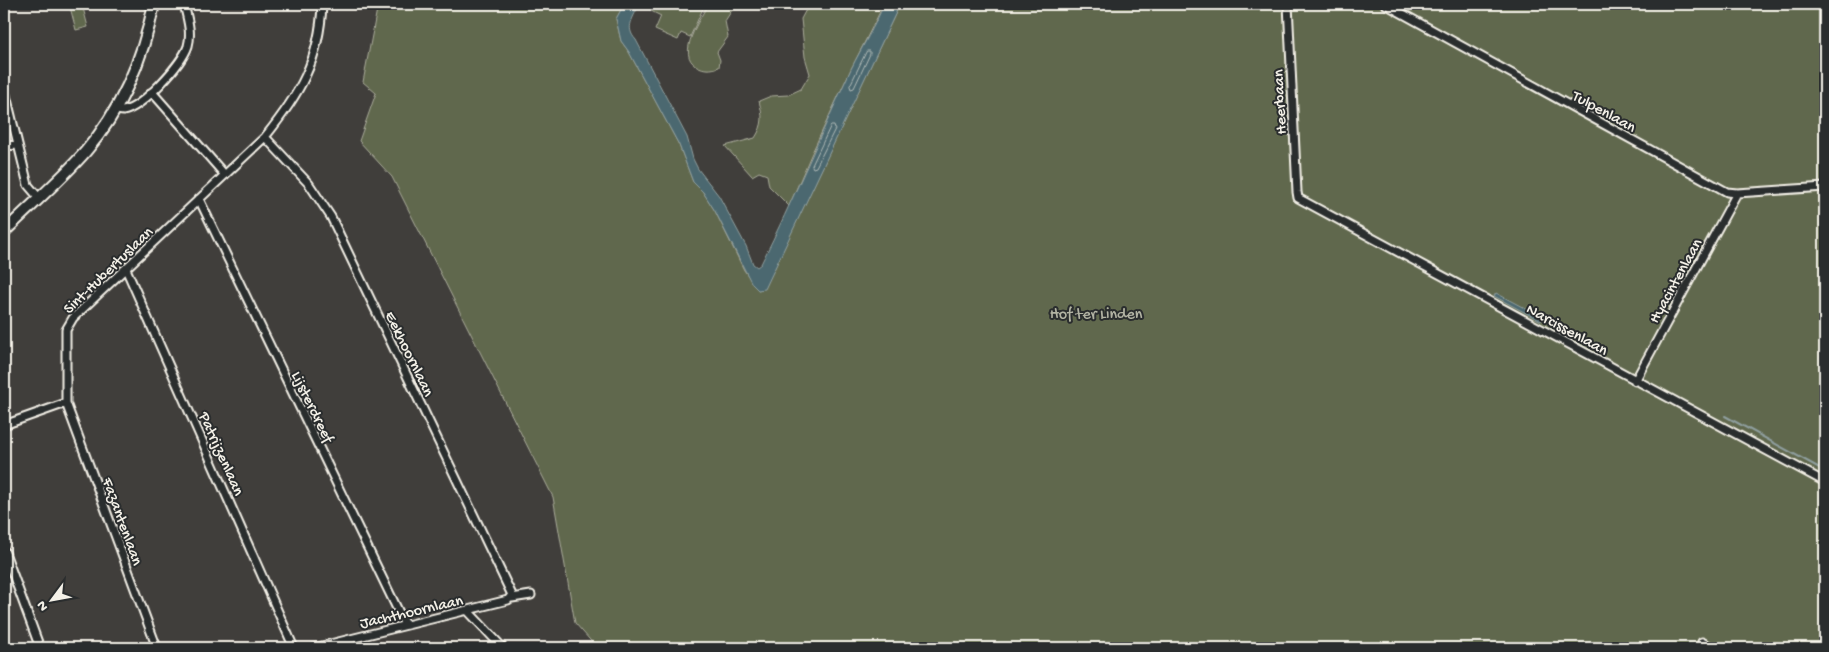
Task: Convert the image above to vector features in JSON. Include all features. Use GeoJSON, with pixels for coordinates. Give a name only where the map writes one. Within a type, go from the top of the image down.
{"type":"FeatureCollection","features":[{"type":"Feature","properties":{"kind":"main road"},"geometry":{"type":"LineString","coordinates":[[4,232],[85,152],[116,109],[142,54],[154,4]]}},
{"type":"Feature","properties":{"kind":"street"},"geometry":{"type":"LineString","coordinates":[[116,109],[123,111],[136,105],[152,92],[174,68],[188,45],[189,25],[184,4]]}},
{"type":"Feature","properties":{"kind":"street","name":"Sint-Hubertuslaan"},"geometry":{"type":"LineString","coordinates":[[66,403],[66,330],[73,318],[265,137],[289,108],[309,70],[317,46],[322,4]]}},
{"type":"Feature","properties":{"kind":"street","name":"Heerbaan"},"geometry":{"type":"LineString","coordinates":[[1288,4],[1296,192],[1298,198]]}},
{"type":"Feature","properties":{"kind":"street","name":"Tulpenlaan"},"geometry":{"type":"LineString","coordinates":[[1385,4],[1726,192],[1825,188]]}},
{"type":"Feature","properties":{"kind":"street"},"geometry":{"type":"LineString","coordinates":[[4,87],[28,186],[39,198]]}},
{"type":"Feature","properties":{"kind":"street"},"geometry":{"type":"LineString","coordinates":[[152,92],[225,175]]}},
{"type":"Feature","properties":{"kind":"street","name":"Eekhoornlaan"},"geometry":{"type":"LineString","coordinates":[[265,137],[309,184],[331,217],[512,596]]}},
{"type":"Feature","properties":{"kind":"street"},"geometry":{"type":"LineString","coordinates":[[4,146],[18,145]]}},
{"type":"Feature","properties":{"kind":"street","name":"Hyacintenlaan"},"geometry":{"type":"LineString","coordinates":[[1635,381],[1737,193]]}},
{"type":"Feature","properties":{"kind":"street","name":"Narcissenlaan"},"geometry":{"type":"LineString","coordinates":[[1298,198],[1825,482]]}},
{"type":"Feature","properties":{"kind":"street","name":"Lijsterdreef"},"geometry":{"type":"LineString","coordinates":[[198,200],[405,625]]}},
{"type":"Feature","properties":{"kind":"street","name":"Patrijzenlaan"},"geometry":{"type":"LineString","coordinates":[[126,269],[294,648]]}},
{"type":"Feature","properties":{"kind":"street"},"geometry":{"type":"LineString","coordinates":[[4,425],[66,403]]}},
{"type":"Feature","properties":{"kind":"street","name":"Fazantenlaan"},"geometry":{"type":"LineString","coordinates":[[66,403],[157,648]]}},
{"type":"Feature","properties":{"kind":"street"},"geometry":{"type":"LineString","coordinates":[[4,550],[40,648]]}},
{"type":"Feature","properties":{"kind":"street"},"geometry":{"type":"LineString","coordinates":[[4,577],[13,574]]}},
{"type":"Feature","properties":{"kind":"street","name":"Jachthoornlaan"},"geometry":{"type":"LineString","coordinates":[[314,648],[405,625],[468,612],[508,600],[512,596],[531,595]]}},
{"type":"Feature","properties":{"kind":"street"},"geometry":{"type":"LineString","coordinates":[[468,612],[503,648]]}},
{"type":"Feature","properties":{"kind":"street"},"geometry":{"type":"LineString","coordinates":[[1702,642],[1713,648]]}},
{"type":"Feature","properties":{"kind":"green space"},"geometry":{"type":"Polygon","coordinates":[[[82,4],[88,27],[76,30],[70,7],[82,4]]]}},
{"type":"Feature","properties":{"kind":"green space","name":"Hof ter Linden"},"geometry":{"type":"Polygon","coordinates":[[[378,4],[624,4],[616,19],[621,41],[629,52],[679,145],[693,182],[703,192],[715,211],[744,270],[758,290],[765,288],[900,4],[1825,4],[1825,648],[597,648],[575,623],[553,497],[392,177],[359,141],[376,93],[363,82],[378,4]]]}},
{"type":"Feature","properties":{"kind":"green space"},"geometry":{"type":"Polygon","coordinates":[[[654,4],[705,4],[690,37],[681,33],[678,40],[655,30],[661,16],[651,11],[654,4]]]}},
{"type":"Feature","properties":{"kind":"green space"},"geometry":{"type":"Polygon","coordinates":[[[708,4],[739,4],[734,7],[725,21],[728,37],[717,52],[720,60],[719,67],[713,69],[697,66],[691,61],[688,54],[692,36],[708,4]]]}},
{"type":"Feature","properties":{"kind":"green space"},"geometry":{"type":"Polygon","coordinates":[[[809,4],[884,4],[851,69],[789,206],[769,186],[767,175],[759,172],[752,176],[725,146],[755,138],[762,120],[759,101],[771,96],[788,95],[801,89],[810,74],[805,57],[801,19],[809,4]]]}},
{"type":"Feature","properties":{"kind":"water"},"geometry":{"type":"Polygon","coordinates":[[[624,4],[639,4],[631,22],[632,35],[687,137],[698,169],[719,196],[746,246],[753,264],[757,267],[761,264],[773,240],[851,69],[884,4],[900,4],[765,289],[758,290],[752,284],[715,211],[703,192],[693,182],[679,145],[629,52],[621,41],[616,19],[624,4]]]}},
{"type":"Feature","properties":{"kind":"water"},"geometry":{"type":"Polygon","coordinates":[[[1496,293],[1543,318],[1541,321],[1494,296],[1496,293]]]}},
{"type":"Feature","properties":{"kind":"waterway"},"geometry":{"type":"LineString","coordinates":[[1725,416],[1825,471]]}}]}
